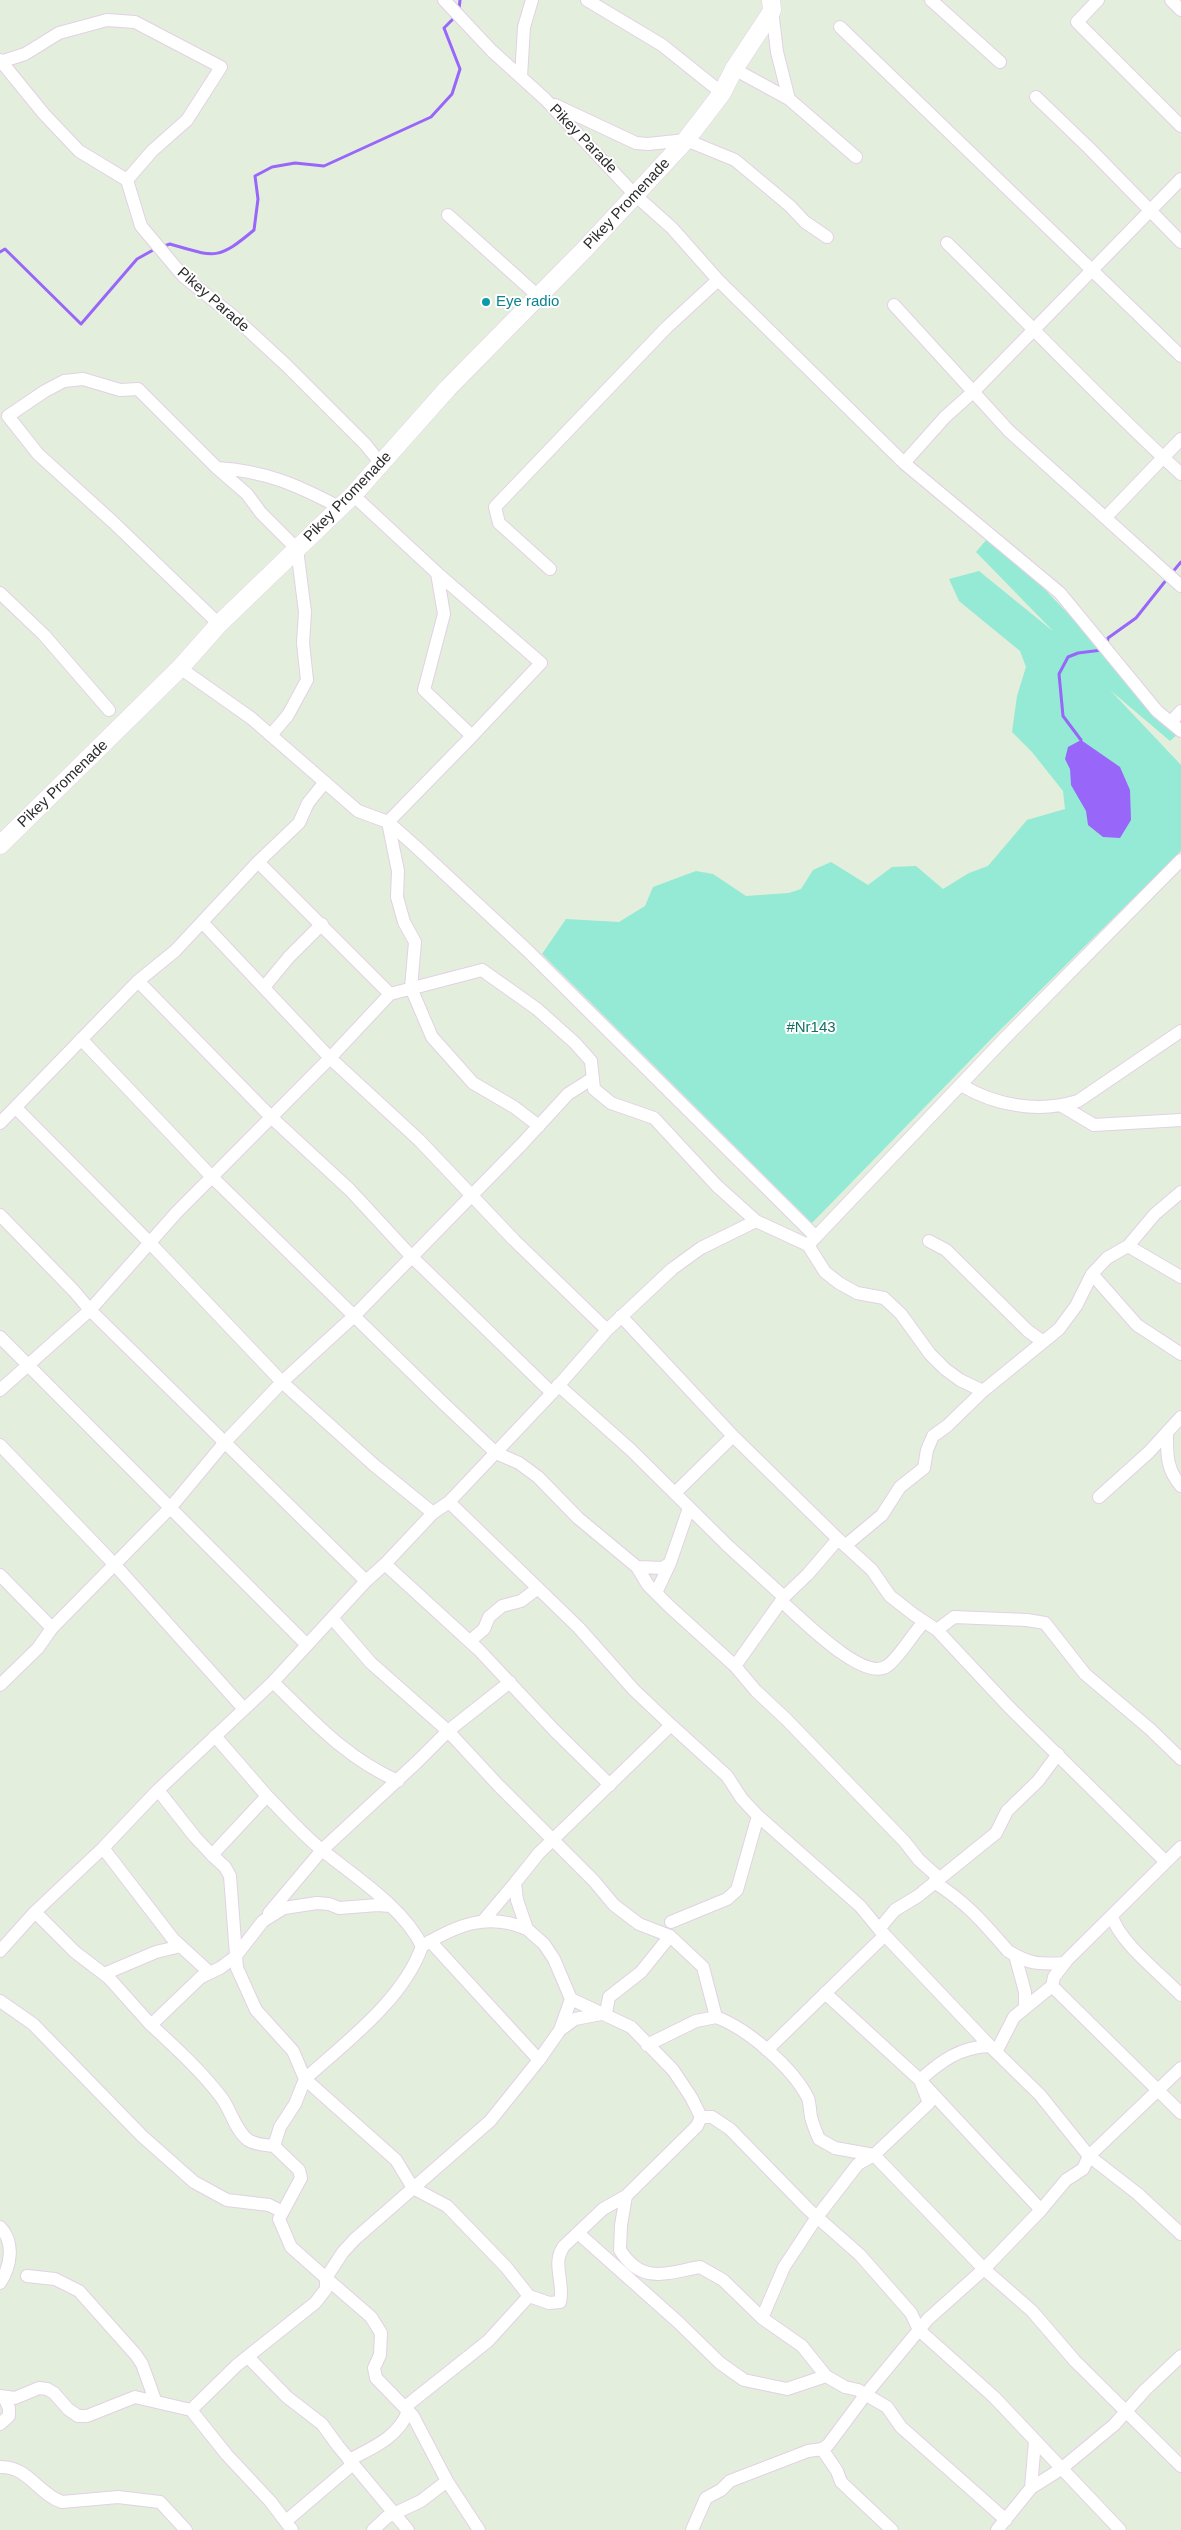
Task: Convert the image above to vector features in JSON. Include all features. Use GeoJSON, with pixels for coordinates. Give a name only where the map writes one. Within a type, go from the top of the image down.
{"type":"FeatureCollection","features":[{"type":"Feature","properties":{"kind":"street","name":"Pikey Parade"},"geometry":{"type":"LineString","coordinates":[[444,0],[492,50],[545,99],[635,195],[672,228],[718,280],[904,463],[1060,593],[1157,710],[1181,731]]}},
{"type":"Feature","properties":{"kind":"street"},"geometry":{"type":"LineString","coordinates":[[521,77],[524,28],[528,8],[532,0]]}},
{"type":"Feature","properties":{"kind":"street"},"geometry":{"type":"LineString","coordinates":[[587,0],[662,45],[722,93]]}},
{"type":"Feature","properties":{"kind":"street"},"geometry":{"type":"LineString","coordinates":[[931,0],[1000,62]]}},
{"type":"Feature","properties":{"kind":"street"},"geometry":{"type":"LineString","coordinates":[[1098,0],[1077,22],[1181,126]]}},
{"type":"Feature","properties":{"kind":"street"},"geometry":{"type":"LineString","coordinates":[[1171,0],[1181,10]]}},
{"type":"Feature","properties":{"kind":"street"},"geometry":{"type":"LineString","coordinates":[[771,5],[788,99]]}},
{"type":"Feature","properties":{"kind":"street","name":"Pikey Promenade"},"geometry":{"type":"LineString","coordinates":[[0,845],[180,668],[219,624],[353,494],[382,464],[413,426],[686,140],[722,93],[771,5]]}},
{"type":"Feature","properties":{"kind":"street"},"geometry":{"type":"LineString","coordinates":[[106,20],[135,22],[221,66],[187,120],[152,151],[128,180],[79,151],[44,114],[1,61],[25,54],[59,33],[106,20]]}},
{"type":"Feature","properties":{"kind":"street"},"geometry":{"type":"LineString","coordinates":[[840,27],[1181,356]]}},
{"type":"Feature","properties":{"kind":"street"},"geometry":{"type":"LineString","coordinates":[[734,69],[788,99],[856,157]]}},
{"type":"Feature","properties":{"kind":"street"},"geometry":{"type":"LineString","coordinates":[[1036,97],[1181,242]]}},
{"type":"Feature","properties":{"kind":"street","name":"Pikey Promenade"},"geometry":{"type":"LineString","coordinates":[[545,99],[619,137],[636,143],[648,144],[686,140]]}},
{"type":"Feature","properties":{"kind":"street"},"geometry":{"type":"LineString","coordinates":[[686,140],[735,160],[790,206],[805,222],[827,237]]}},
{"type":"Feature","properties":{"kind":"street"},"geometry":{"type":"LineString","coordinates":[[904,463],[945,417],[973,392],[1091,269],[1181,179]]}},
{"type":"Feature","properties":{"kind":"street","name":"Pikey Parade"},"geometry":{"type":"LineString","coordinates":[[128,180],[142,226],[183,276],[233,316],[365,444],[382,464]]}},
{"type":"Feature","properties":{"kind":"street"},"geometry":{"type":"LineString","coordinates":[[448,215],[538,296]]}},
{"type":"Feature","properties":{"kind":"street"},"geometry":{"type":"LineString","coordinates":[[947,243],[1004,297],[1034,330],[1181,474]]}},
{"type":"Feature","properties":{"kind":"street"},"geometry":{"type":"LineString","coordinates":[[550,570],[499,523],[495,507],[666,328],[718,280]]}},
{"type":"Feature","properties":{"kind":"street"},"geometry":{"type":"LineString","coordinates":[[894,305],[1009,431],[1181,586]]}},
{"type":"Feature","properties":{"kind":"street"},"geometry":{"type":"LineString","coordinates":[[219,624],[114,523],[38,454],[8,416],[45,391],[64,381],[83,380],[120,390],[138,389],[217,468],[247,494],[261,513],[297,549],[305,612],[303,643],[308,680],[288,714],[271,735]]}},
{"type":"Feature","properties":{"kind":"street"},"geometry":{"type":"LineString","coordinates":[[1106,517],[1181,439]]}},
{"type":"Feature","properties":{"kind":"street"},"geometry":{"type":"LineString","coordinates":[[217,468],[253,471],[273,476],[318,494],[339,507]]}},
{"type":"Feature","properties":{"kind":"street"},"geometry":{"type":"LineString","coordinates":[[353,494],[438,573],[541,663],[388,822]]}},
{"type":"Feature","properties":{"kind":"street"},"geometry":{"type":"LineString","coordinates":[[438,573],[444,614],[424,690],[472,736]]}},
{"type":"Feature","properties":{"kind":"street"},"geometry":{"type":"LineString","coordinates":[[0,593],[44,635],[109,710]]}},
{"type":"Feature","properties":{"kind":"street"},"geometry":{"type":"LineString","coordinates":[[180,668],[271,735],[358,812],[388,822],[528,951],[812,1240],[825,1272],[857,1293],[884,1298],[901,1314],[930,1354],[945,1369],[960,1380],[983,1391]]}},
{"type":"Feature","properties":{"kind":"street"},"geometry":{"type":"LineString","coordinates":[[1171,722],[1181,711]]}},
{"type":"Feature","properties":{"kind":"street"},"geometry":{"type":"LineString","coordinates":[[0,1123],[138,981],[175,951],[258,862],[299,823],[308,803],[325,782]]}},
{"type":"Feature","properties":{"kind":"street"},"geometry":{"type":"LineString","coordinates":[[388,822],[398,871],[397,897],[404,922],[414,942],[410,988],[432,1036],[473,1083],[514,1107],[539,1126]]}},
{"type":"Feature","properties":{"kind":"street"},"geometry":{"type":"LineString","coordinates":[[812,1240],[1005,1038],[1181,860]]}},
{"type":"Feature","properties":{"kind":"street"},"geometry":{"type":"LineString","coordinates":[[258,862],[390,994]]}},
{"type":"Feature","properties":{"kind":"street"},"geometry":{"type":"LineString","coordinates":[[202,922],[265,986],[330,1058],[419,1140],[472,1196],[607,1330]]}},
{"type":"Feature","properties":{"kind":"street"},"geometry":{"type":"LineString","coordinates":[[265,986],[289,957],[322,924]]}},
{"type":"Feature","properties":{"kind":"street"},"geometry":{"type":"LineString","coordinates":[[0,1390],[90,1310],[150,1243],[390,994],[482,970],[537,1010],[575,1043],[591,1061],[594,1089],[611,1104],[654,1118],[718,1186],[756,1221],[812,1240]]}},
{"type":"Feature","properties":{"kind":"street"},"geometry":{"type":"LineString","coordinates":[[138,981],[272,1118],[350,1190],[411,1256],[555,1389],[631,1450],[782,1599],[841,1653],[863,1666],[877,1670],[888,1666],[924,1622]]}},
{"type":"Feature","properties":{"kind":"street"},"geometry":{"type":"LineString","coordinates":[[961,1085],[979,1096],[1014,1106],[1062,1106],[1078,1101],[1181,1031]]}},
{"type":"Feature","properties":{"kind":"street"},"geometry":{"type":"LineString","coordinates":[[81,1040],[212,1178],[496,1453],[519,1463],[538,1476],[578,1518],[637,1567],[656,1593],[735,1666],[756,1691],[786,1719],[904,1841],[936,1880],[976,1914],[1008,1951],[1028,1963],[1065,1963]]}},
{"type":"Feature","properties":{"kind":"street"},"geometry":{"type":"LineString","coordinates":[[0,1685],[38,1648],[52,1628],[171,1507],[225,1442],[282,1382],[354,1317],[568,1094],[593,1078]]}},
{"type":"Feature","properties":{"kind":"street"},"geometry":{"type":"LineString","coordinates":[[1062,1106],[1094,1125],[1181,1120]]}},
{"type":"Feature","properties":{"kind":"street"},"geometry":{"type":"LineString","coordinates":[[16,1108],[150,1243],[282,1382],[374,1465],[433,1513]]}},
{"type":"Feature","properties":{"kind":"street"},"geometry":{"type":"LineString","coordinates":[[735,1666],[782,1599],[842,1542],[882,1515],[900,1487],[924,1468],[926,1450],[933,1436],[947,1426],[983,1391],[1059,1329],[1068,1317],[1092,1274],[1107,1258],[1128,1246],[1155,1214],[1181,1192]]}},
{"type":"Feature","properties":{"kind":"street"},"geometry":{"type":"LineString","coordinates":[[0,1215],[90,1310],[366,1581]]}},
{"type":"Feature","properties":{"kind":"street"},"geometry":{"type":"LineString","coordinates":[[0,1951],[35,1912],[103,1848],[158,1790],[273,1682],[366,1581],[385,1564],[433,1513],[449,1502],[496,1453],[621,1316],[672,1269],[701,1248],[756,1221]]}},
{"type":"Feature","properties":{"kind":"street"},"geometry":{"type":"LineString","coordinates":[[929,1242],[946,1250],[1028,1331],[1042,1341]]}},
{"type":"Feature","properties":{"kind":"street"},"geometry":{"type":"LineString","coordinates":[[1128,1246],[1181,1277]]}},
{"type":"Feature","properties":{"kind":"street"},"geometry":{"type":"LineString","coordinates":[[1092,1274],[1137,1325],[1181,1354]]}},
{"type":"Feature","properties":{"kind":"street"},"geometry":{"type":"LineString","coordinates":[[621,1316],[733,1436],[872,1570],[890,1596],[937,1630],[1009,1707],[1166,1862]]}},
{"type":"Feature","properties":{"kind":"street"},"geometry":{"type":"LineString","coordinates":[[0,1337],[306,1644]]}},
{"type":"Feature","properties":{"kind":"street"},"geometry":{"type":"LineString","coordinates":[[1099,1497],[1181,1418]]}},
{"type":"Feature","properties":{"kind":"street"},"geometry":{"type":"LineString","coordinates":[[1167,1433],[1167,1456],[1170,1470],[1181,1486]]}},
{"type":"Feature","properties":{"kind":"street"},"geometry":{"type":"LineString","coordinates":[[675,1493],[733,1436]]}},
{"type":"Feature","properties":{"kind":"street"},"geometry":{"type":"LineString","coordinates":[[0,1445],[115,1565],[244,1710]]}},
{"type":"Feature","properties":{"kind":"street"},"geometry":{"type":"LineString","coordinates":[[449,1502],[579,1628],[634,1690],[727,1776],[742,1798],[758,1816],[841,1887],[860,1906],[882,1932],[993,2049],[1040,2095],[1089,2156],[1138,2194],[1181,2234]]}},
{"type":"Feature","properties":{"kind":"street"},"geometry":{"type":"LineString","coordinates":[[656,1593],[670,1563],[689,1508]]}},
{"type":"Feature","properties":{"kind":"street"},"geometry":{"type":"LineString","coordinates":[[637,1567],[663,1568],[670,1563]]}},
{"type":"Feature","properties":{"kind":"street"},"geometry":{"type":"LineString","coordinates":[[385,1564],[470,1641],[610,1785]]}},
{"type":"Feature","properties":{"kind":"street"},"geometry":{"type":"LineString","coordinates":[[0,1575],[52,1628]]}},
{"type":"Feature","properties":{"kind":"street"},"geometry":{"type":"LineString","coordinates":[[470,1641],[484,1629],[489,1617],[502,1606],[521,1601],[538,1589]]}},
{"type":"Feature","properties":{"kind":"street"},"geometry":{"type":"LineString","coordinates":[[937,1630],[954,1617],[1027,1620],[1045,1623],[1085,1674],[1144,1723],[1181,1759]]}},
{"type":"Feature","properties":{"kind":"street"},"geometry":{"type":"LineString","coordinates":[[332,1618],[371,1664],[448,1730],[623,1913],[639,1924],[670,1936],[703,1967],[716,2017]]}},
{"type":"Feature","properties":{"kind":"street"},"geometry":{"type":"LineString","coordinates":[[273,1682],[334,1742],[354,1758],[398,1780]]}},
{"type":"Feature","properties":{"kind":"street"},"geometry":{"type":"LineString","coordinates":[[151,2025],[209,1972],[220,1968],[235,1957],[263,1920],[322,1850],[398,1780],[448,1730],[510,1682]]}},
{"type":"Feature","properties":{"kind":"street"},"geometry":{"type":"LineString","coordinates":[[483,1922],[516,1883],[528,1864],[671,1725]]}},
{"type":"Feature","properties":{"kind":"street"},"geometry":{"type":"LineString","coordinates":[[216,1736],[266,1796],[322,1850],[390,1906],[539,2060]]}},
{"type":"Feature","properties":{"kind":"street"},"geometry":{"type":"LineString","coordinates":[[767,2050],[826,1993],[882,1932],[895,1910],[918,1896],[996,1833],[1007,1811],[1038,1781],[1058,1754]]}},
{"type":"Feature","properties":{"kind":"street"},"geometry":{"type":"LineString","coordinates":[[158,1790],[195,1837],[225,1867],[230,1876],[233,1891],[237,1968],[256,2010],[293,2052],[305,2078],[396,2160],[413,2188],[447,2206],[506,2267],[529,2296],[549,2303],[560,2302],[562,2289],[558,2273],[560,2251],[603,2209],[626,2196],[698,2126],[701,2117],[682,2082],[631,2027],[571,1999]]}},
{"type":"Feature","properties":{"kind":"street"},"geometry":{"type":"LineString","coordinates":[[212,1855],[266,1796]]}},
{"type":"Feature","properties":{"kind":"street"},"geometry":{"type":"LineString","coordinates":[[671,1922],[727,1899],[737,1890],[758,1816]]}},
{"type":"Feature","properties":{"kind":"street"},"geometry":{"type":"LineString","coordinates":[[993,2049],[1014,2016],[1052,1986],[1054,1977],[1065,1963],[1181,1847]]}},
{"type":"Feature","properties":{"kind":"street"},"geometry":{"type":"LineString","coordinates":[[103,1848],[155,1918],[209,1972]]}},
{"type":"Feature","properties":{"kind":"street"},"geometry":{"type":"LineString","coordinates":[[516,1883],[517,1900],[528,1929]]}},
{"type":"Feature","properties":{"kind":"street"},"geometry":{"type":"LineString","coordinates":[[263,1920],[284,1908],[307,1904],[329,1904],[339,1908],[390,1906]]}},
{"type":"Feature","properties":{"kind":"street"},"geometry":{"type":"LineString","coordinates":[[35,1912],[75,1952],[104,1974],[151,2025],[195,2066],[223,2100],[239,2130],[247,2139],[256,2144],[274,2146],[299,2170],[301,2178],[281,2211],[279,2224],[291,2247],[371,2317],[381,2333],[380,2355],[374,2368],[376,2378],[406,2409],[434,2453],[447,2480],[479,2530]]}},
{"type":"Feature","properties":{"kind":"street"},"geometry":{"type":"LineString","coordinates":[[1112,1916],[1115,1928],[1130,1946],[1181,1995]]}},
{"type":"Feature","properties":{"kind":"street"},"geometry":{"type":"LineString","coordinates":[[191,2410],[248,2357],[315,2303],[326,2289],[326,2278],[343,2252],[355,2239],[490,2121],[539,2060],[560,2030],[571,1999],[554,1959],[544,1944],[528,1929],[517,1924],[483,1922],[450,1929],[426,1943],[414,1967],[385,2003],[363,2027],[305,2078],[295,2104],[280,2127],[274,2146]]}},
{"type":"Feature","properties":{"kind":"street"},"geometry":{"type":"LineString","coordinates":[[606,2014],[608,1997],[641,1972],[670,1936]]}},
{"type":"Feature","properties":{"kind":"street"},"geometry":{"type":"LineString","coordinates":[[104,1974],[156,1952],[181,1946]]}},
{"type":"Feature","properties":{"kind":"street"},"geometry":{"type":"LineString","coordinates":[[1015,1955],[1025,1992],[1026,2006]]}},
{"type":"Feature","properties":{"kind":"street"},"geometry":{"type":"LineString","coordinates":[[1052,1986],[1181,2113]]}},
{"type":"Feature","properties":{"kind":"street"},"geometry":{"type":"LineString","coordinates":[[826,1993],[920,2080],[1041,2210]]}},
{"type":"Feature","properties":{"kind":"street"},"geometry":{"type":"LineString","coordinates":[[0,2001],[33,2024],[142,2136],[194,2182],[227,2200],[269,2205],[281,2211]]}},
{"type":"Feature","properties":{"kind":"street"},"geometry":{"type":"LineString","coordinates":[[560,2030],[575,2019],[606,2014]]}},
{"type":"Feature","properties":{"kind":"street"},"geometry":{"type":"LineString","coordinates":[[647,2045],[696,2021],[716,2017],[735,2024],[767,2050],[786,2070],[808,2099],[819,2139],[835,2148],[874,2155],[984,2269],[1032,2311],[1075,2361],[1181,2466]]}},
{"type":"Feature","properties":{"kind":"street"},"geometry":{"type":"LineString","coordinates":[[920,2080],[951,2056],[973,2046],[993,2049]]}},
{"type":"Feature","properties":{"kind":"street"},"geometry":{"type":"LineString","coordinates":[[692,2530],[706,2498],[721,2490],[730,2481],[808,2452],[822,2449],[842,2428],[866,2394],[928,2319],[984,2269],[1041,2210],[1066,2180],[1083,2169],[1089,2156],[1181,2068]]}},
{"type":"Feature","properties":{"kind":"street"},"geometry":{"type":"LineString","coordinates":[[762,2318],[784,2267],[817,2217],[858,2164],[874,2155],[929,2103],[920,2080]]}},
{"type":"Feature","properties":{"kind":"street"},"geometry":{"type":"LineString","coordinates":[[701,2117],[712,2117],[730,2129],[817,2217],[860,2255],[911,2313],[919,2330],[994,2397],[1120,2530]]}},
{"type":"Feature","properties":{"kind":"street"},"geometry":{"type":"LineString","coordinates":[[626,2196],[621,2225],[620,2250],[637,2270],[657,2276],[700,2267],[723,2280],[762,2318],[802,2346],[826,2376],[837,2383],[866,2394],[887,2407],[901,2427],[1006,2520]]}},
{"type":"Feature","properties":{"kind":"street"},"geometry":{"type":"LineString","coordinates":[[0,2228],[7,2234],[11,2251],[0,2283]]}},
{"type":"Feature","properties":{"kind":"street"},"geometry":{"type":"LineString","coordinates":[[578,2233],[678,2322],[720,2363],[744,2380],[787,2389],[826,2376]]}},
{"type":"Feature","properties":{"kind":"street"},"geometry":{"type":"LineString","coordinates":[[27,2276],[55,2279],[79,2291],[136,2355],[142,2364],[155,2400]]}},
{"type":"Feature","properties":{"kind":"street"},"geometry":{"type":"LineString","coordinates":[[2,2396],[15,2398],[39,2388],[47,2389],[54,2393],[68,2410],[78,2416],[87,2416],[135,2397],[155,2400],[191,2410],[227,2455],[292,2527],[351,2462],[379,2445],[404,2422],[406,2409],[488,2341],[529,2296]]}},
{"type":"Feature","properties":{"kind":"street"},"geometry":{"type":"LineString","coordinates":[[997,2530],[1031,2488],[1061,2469],[1114,2425],[1181,2356]]}},
{"type":"Feature","properties":{"kind":"street"},"geometry":{"type":"LineString","coordinates":[[248,2357],[287,2397],[318,2418],[351,2462],[408,2530]]}},
{"type":"Feature","properties":{"kind":"street"},"geometry":{"type":"LineString","coordinates":[[0,2424],[9,2416],[9,2408],[2,2396]]}},
{"type":"Feature","properties":{"kind":"street"},"geometry":{"type":"LineString","coordinates":[[1031,2488],[1035,2441]]}},
{"type":"Feature","properties":{"kind":"street"},"geometry":{"type":"LineString","coordinates":[[822,2449],[837,2471],[841,2482],[892,2530]]}},
{"type":"Feature","properties":{"kind":"street"},"geometry":{"type":"LineString","coordinates":[[0,2467],[18,2468],[53,2500],[62,2502],[118,2497],[160,2502],[186,2530]]}},
{"type":"Feature","properties":{"kind":"street"},"geometry":{"type":"LineString","coordinates":[[373,2530],[393,2513],[421,2501],[447,2480]]}},
{"type":"Feature","properties":{"kind":"green space","name":"#Nr143"},"geometry":{"type":"Polygon","coordinates":[[[987,539],[1029,573],[1178,734],[1170,741],[1110,690],[1181,765],[1181,851],[992,1038],[812,1223],[542,954],[566,919],[619,922],[645,906],[653,887],[696,871],[713,874],[746,896],[789,893],[801,889],[813,870],[831,862],[868,885],[892,867],[916,866],[943,889],[969,873],[988,866],[1027,820],[1065,809],[1063,791],[1032,752],[1012,732],[1017,696],[1026,667],[1020,651],[959,601],[949,579],[979,571],[1054,632],[976,552],[987,539]]]}},
{"type":"Feature","properties":{"kind":"shaded area"},"geometry":{"type":"Polygon","coordinates":[[[1081,740],[1120,767],[1130,790],[1131,820],[1120,838],[1103,837],[1088,825],[1086,811],[1071,785],[1070,769],[1065,759],[1068,747],[1081,740]]]}},
{"type":"Feature","properties":{"kind":"waterway"},"geometry":{"type":"LineString","coordinates":[[459,9],[460,0]]}},
{"type":"Feature","properties":{"kind":"waterway"},"geometry":{"type":"LineString","coordinates":[[164,246],[170,244],[197,252],[215,254],[232,247],[254,230],[258,199],[255,176],[272,167],[295,163],[324,166],[431,117],[452,94],[460,69],[444,28],[455,17]]}},
{"type":"Feature","properties":{"kind":"waterway"},"geometry":{"type":"LineString","coordinates":[[0,252],[5,249],[81,324],[137,259],[155,249]]}},
{"type":"Feature","properties":{"kind":"waterway"},"geometry":{"type":"LineString","coordinates":[[1171,574],[1181,562]]}},
{"type":"Feature","properties":{"kind":"waterway"},"geometry":{"type":"LineString","coordinates":[[1107,645],[1108,638],[1136,618],[1167,579]]}},
{"type":"Feature","properties":{"kind":"waterway"},"geometry":{"type":"LineString","coordinates":[[1081,740],[1063,716],[1059,674],[1068,657],[1078,653],[1102,650]]}},
{"type":"Feature","properties":{"kind":"place","name":"Eye radio"},"geometry":{"type":"Point","coordinates":[486,302]}}]}
